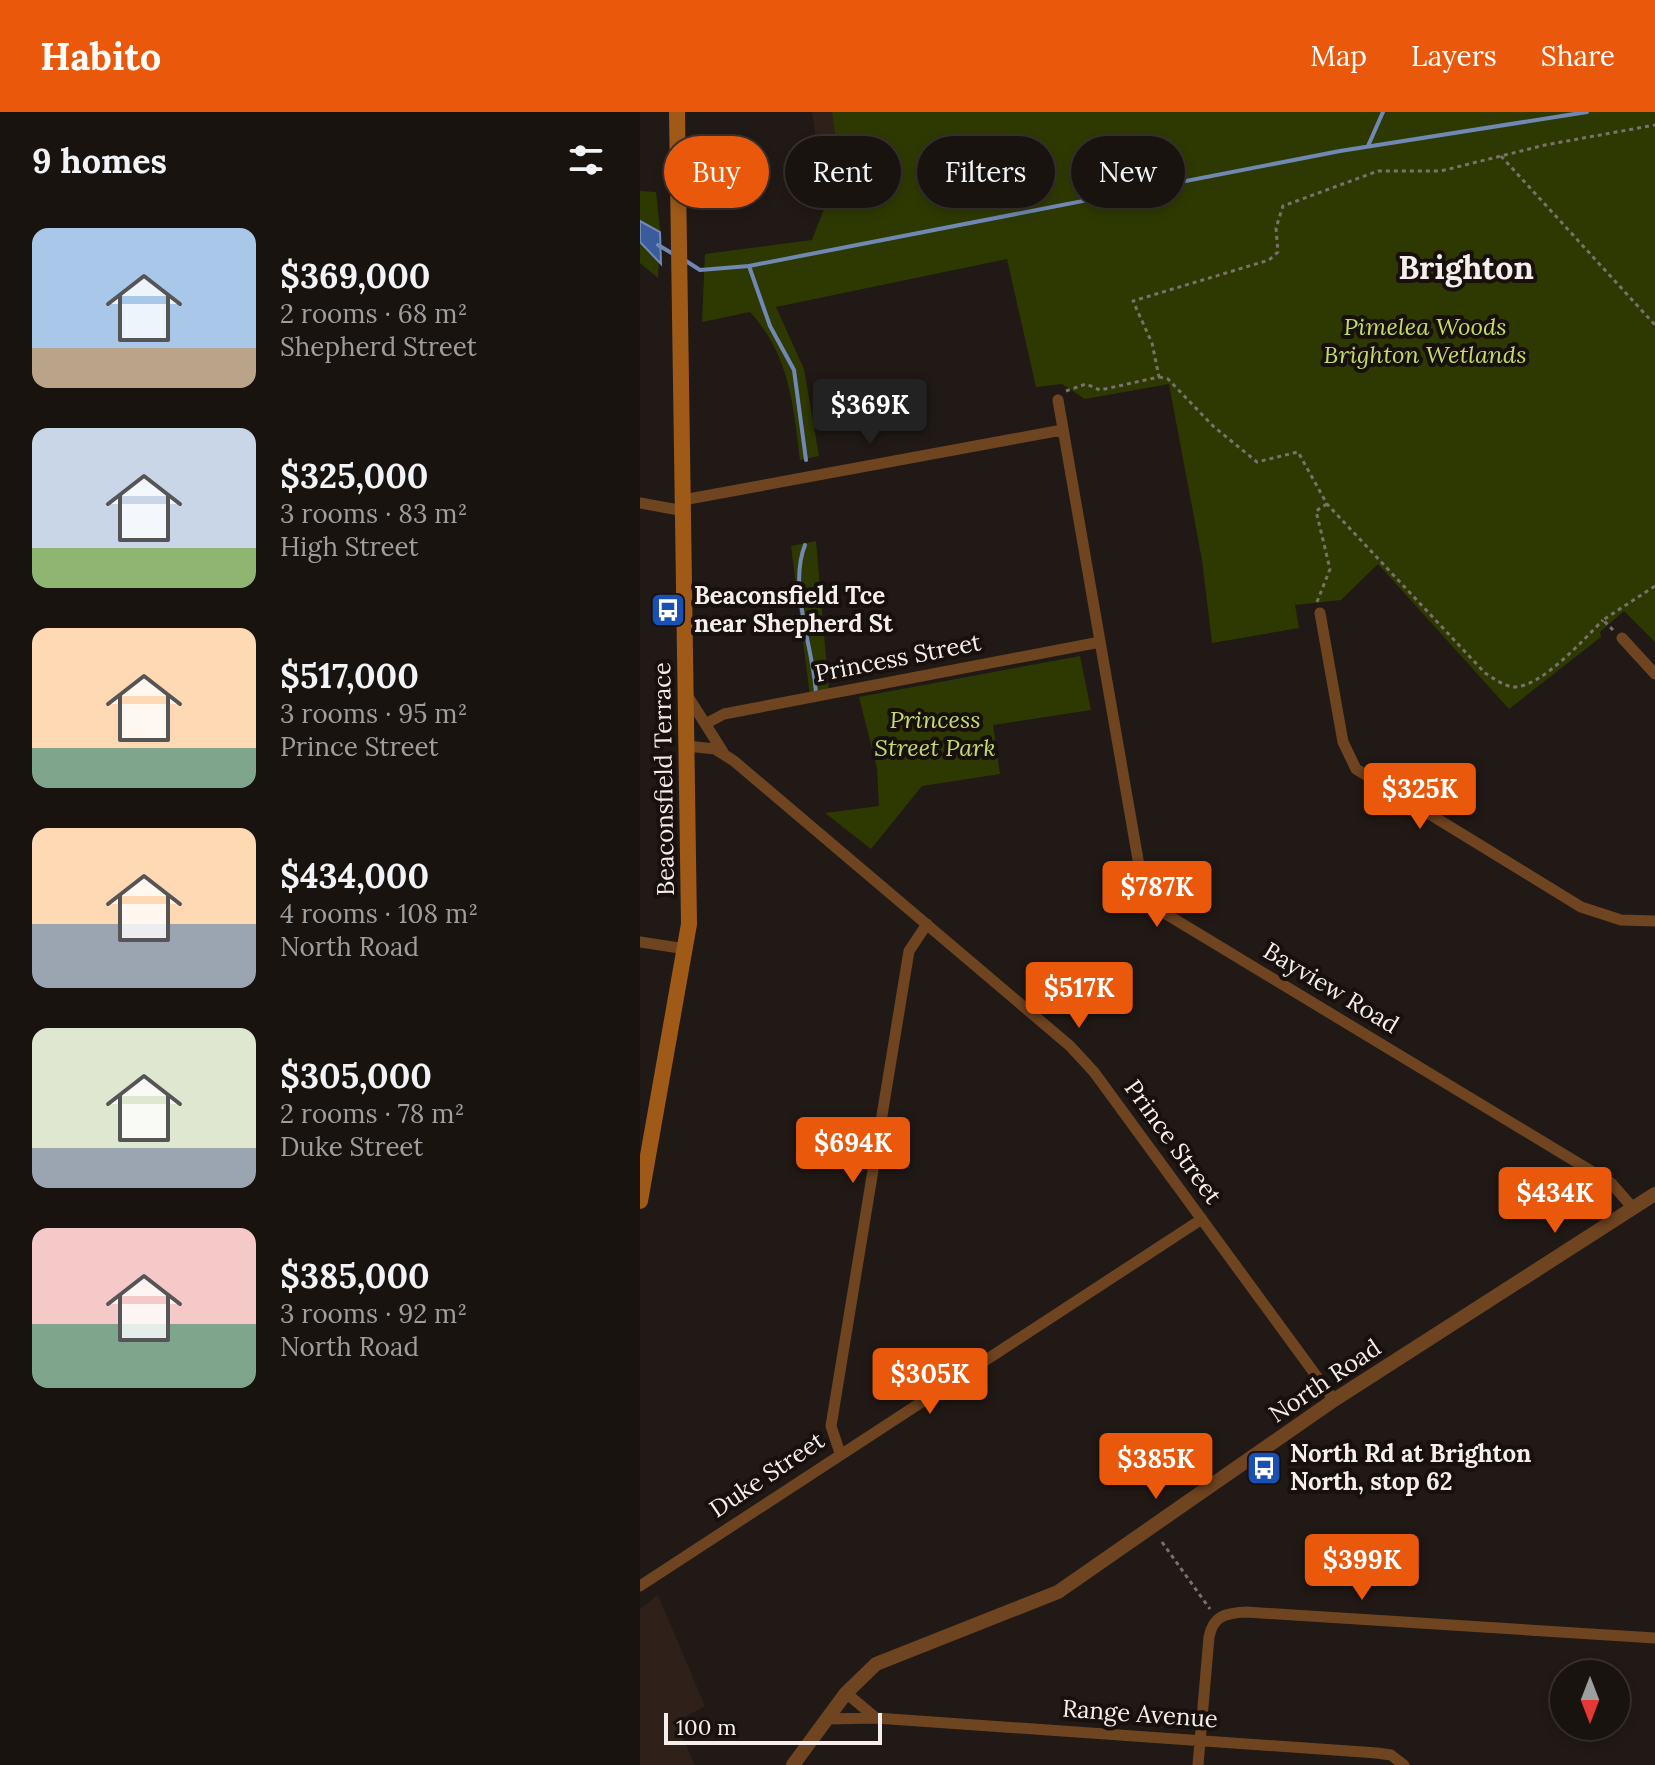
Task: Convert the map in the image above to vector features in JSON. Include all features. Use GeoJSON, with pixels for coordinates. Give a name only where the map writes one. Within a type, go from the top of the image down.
{"type":"FeatureCollection","features":[{"type":"Feature","properties":{"kind":"main road","name":"Beaconsfield Terrace"},"geometry":{"type":"LineString","coordinates":[[640,1201],[686,949],[690,898],[677,112]]}},
{"type":"Feature","properties":{"kind":"street","name":"Bayview Road"},"geometry":{"type":"LineString","coordinates":[[1058,400],[1140,882],[1152,904],[1611,1183],[1633,1208]]}},
{"type":"Feature","properties":{"kind":"street"},"geometry":{"type":"LineString","coordinates":[[640,503],[684,505],[1062,430]]}},
{"type":"Feature","properties":{"kind":"street"},"geometry":{"type":"LineString","coordinates":[[1320,613],[1343,742],[1356,769],[1581,907],[1621,920],[1655,921]]}},
{"type":"Feature","properties":{"kind":"street"},"geometry":{"type":"LineString","coordinates":[[1622,638],[1655,674]]}},
{"type":"Feature","properties":{"kind":"street","name":"Princess Street"},"geometry":{"type":"LineString","coordinates":[[707,723],[724,714],[1100,642]]}},
{"type":"Feature","properties":{"kind":"street","name":"Prince Street"},"geometry":{"type":"LineString","coordinates":[[687,695],[724,753],[1070,1046],[1094,1072],[1334,1400]]}},
{"type":"Feature","properties":{"kind":"street","name":"Prince Street"},"geometry":{"type":"LineString","coordinates":[[687,746],[724,753]]}},
{"type":"Feature","properties":{"kind":"street"},"geometry":{"type":"LineString","coordinates":[[840,1453],[831,1433],[836,1395],[909,951],[927,924]]}},
{"type":"Feature","properties":{"kind":"street"},"geometry":{"type":"LineString","coordinates":[[640,942],[686,949]]}},
{"type":"Feature","properties":{"kind":"street","name":"North Road"},"geometry":{"type":"LineString","coordinates":[[793,1765],[846,1693],[866,1672],[889,1656],[1034,1605],[1058,1592],[1334,1400],[1655,1194]]}},
{"type":"Feature","properties":{"kind":"street","name":"Duke Street"},"geometry":{"type":"LineString","coordinates":[[640,1586],[1202,1219]]}},
{"type":"Feature","properties":{"kind":"street"},"geometry":{"type":"LineString","coordinates":[[1198,1765],[1209,1637],[1217,1618],[1246,1612],[1655,1638]]}},
{"type":"Feature","properties":{"kind":"street"},"geometry":{"type":"LineString","coordinates":[[846,1693],[876,1718]]}},
{"type":"Feature","properties":{"kind":"street","name":"Range Avenue"},"geometry":{"type":"LineString","coordinates":[[825,1719],[876,1718],[1377,1753],[1402,1762]]}},
{"type":"Feature","properties":{"kind":"path"},"geometry":{"type":"LineString","coordinates":[[1159,377],[1152,343],[1133,301],[1269,260],[1278,252],[1276,228],[1283,206],[1378,171],[1441,171],[1655,125]]}},
{"type":"Feature","properties":{"kind":"path"},"geometry":{"type":"LineString","coordinates":[[1501,156],[1655,325]]}},
{"type":"Feature","properties":{"kind":"path"},"geometry":{"type":"LineString","coordinates":[[1058,400],[1075,386],[1086,384],[1100,390],[1159,377],[1168,379],[1213,426],[1257,462],[1298,452],[1327,504],[1485,673],[1511,687],[1528,685],[1565,657],[1603,620],[1655,586]]}},
{"type":"Feature","properties":{"kind":"path"},"geometry":{"type":"LineString","coordinates":[[1320,613],[1317,598],[1330,569],[1316,511],[1327,504]]}},
{"type":"Feature","properties":{"kind":"path"},"geometry":{"type":"LineString","coordinates":[[1603,620],[1622,638]]}},
{"type":"Feature","properties":{"kind":"path"},"geometry":{"type":"LineString","coordinates":[[1162,1542],[1217,1618]]}},
{"type":"Feature","properties":{"kind":"shaded area"},"geometry":{"type":"Polygon","coordinates":[[[812,112],[832,112],[835,134],[816,136],[812,112]]]}},
{"type":"Feature","properties":{"kind":"shaded area"},"geometry":{"type":"Polygon","coordinates":[[[658,1595],[705,1706],[676,1722],[695,1765],[640,1765],[640,1609],[658,1595]]]}},
{"type":"Feature","properties":{"kind":"green space","name":"Pimelea Woods Brighton Wetlands"},"geometry":{"type":"Polygon","coordinates":[[[832,112],[1655,112],[1655,642],[1624,611],[1600,632],[1601,637],[1509,709],[1378,564],[1341,600],[1295,605],[1299,628],[1212,643],[1202,560],[1169,384],[1085,399],[1062,384],[1036,387],[1007,259],[776,307],[804,369],[819,456],[800,460],[795,419],[782,363],[763,329],[750,312],[702,322],[705,254],[812,240],[824,208],[901,208],[901,136],[827,136],[835,134],[832,112]]]}},
{"type":"Feature","properties":{"kind":"green space"},"geometry":{"type":"Polygon","coordinates":[[[640,191],[656,192],[660,230],[658,278],[640,263],[640,191]]]}},
{"type":"Feature","properties":{"kind":"green space"},"geometry":{"type":"Polygon","coordinates":[[[816,541],[829,692],[810,696],[791,546],[816,541]]]}},
{"type":"Feature","properties":{"kind":"green space","name":"Princess Street Park"},"geometry":{"type":"Polygon","coordinates":[[[1080,656],[1091,710],[993,725],[1000,774],[922,786],[871,849],[825,813],[879,806],[877,768],[859,697],[1080,656]]]}},
{"type":"Feature","properties":{"kind":"water"},"geometry":{"type":"Polygon","coordinates":[[[640,221],[660,232],[661,264],[640,242],[640,221]]]}},
{"type":"Feature","properties":{"kind":"waterway"},"geometry":{"type":"LineString","coordinates":[[1368,146],[1383,112]]}},
{"type":"Feature","properties":{"kind":"waterway"},"geometry":{"type":"LineString","coordinates":[[686,261],[700,270],[749,266],[1340,151],[1587,112]]}},
{"type":"Feature","properties":{"kind":"waterway"},"geometry":{"type":"LineString","coordinates":[[658,245],[675,255]]}},
{"type":"Feature","properties":{"kind":"waterway"},"geometry":{"type":"LineString","coordinates":[[749,266],[770,326],[794,370],[806,460]]}},
{"type":"Feature","properties":{"kind":"waterway"},"geometry":{"type":"LineString","coordinates":[[805,545],[800,561],[800,598],[816,693]]}},
{"type":"Feature","properties":{"kind":"place","name":"Beaconsfield Tce near Shepherd St"},"geometry":{"type":"Point","coordinates":[668,610]}},
{"type":"Feature","properties":{"kind":"place","name":"North Rd at Brighton North, stop 62"},"geometry":{"type":"Point","coordinates":[1264,1468]}},
{"type":"Feature","properties":{"kind":"district","name":"Brighton"},"geometry":{"type":"Point","coordinates":[1466,268]}}]}
